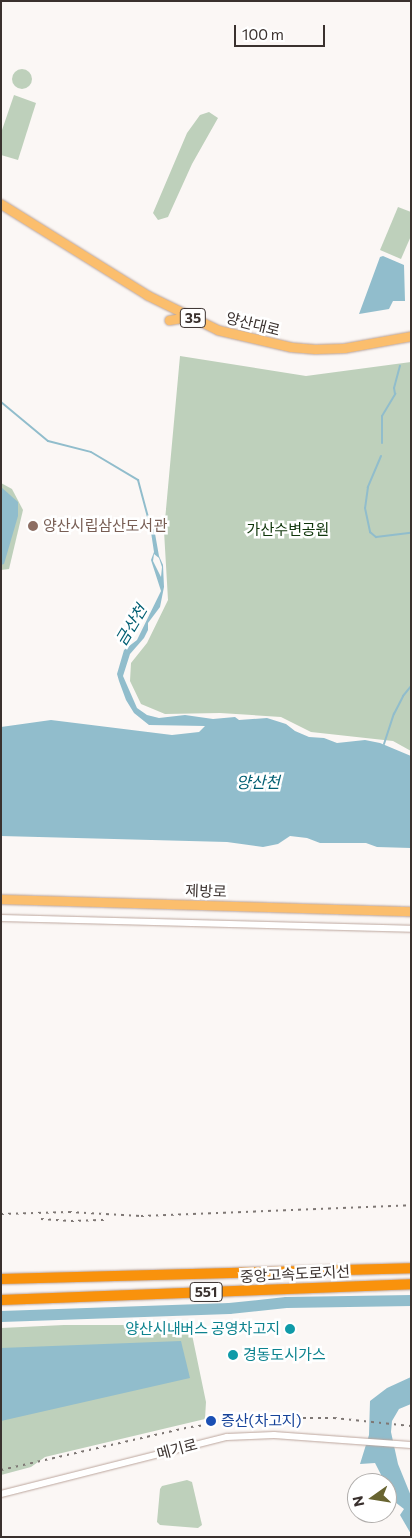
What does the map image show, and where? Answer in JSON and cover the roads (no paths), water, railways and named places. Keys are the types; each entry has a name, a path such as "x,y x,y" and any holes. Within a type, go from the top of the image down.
{"highway":[{"name":"중앙고속도로지선","path":"1,1279 411,1268"},
{"name":"중앙고속도로지선","path":"1,1300 411,1284"},
{"path":"1,1305 212,1297 232,1291"}],"main road":[{"name":"양산대로","path":"1,204 147,295 195,320 245,338 291,347 344,348 411,336"},
{"path":"169,320 187,316 195,320"},
{"name":"제방로","path":"1,899 411,911"}],"street":[{"path":"1,918 411,929"},
{"name":"메기로","path":"1,1494 227,1438 274,1435 411,1445"}],"water":[{"path":"383,256 404,265 405,301 393,301 389,309 359,314 380,257"},
{"path":"1,487 18,502 18,516 4,564 1,565"},
{"name":"양산천","path":"149,519 154,528 159,556 163,565 164,587 160,607 148,623 148,630 144,638 130,654 123,676 137,708 147,715 159,718 185,715 213,719 235,717 239,720 267,718 286,724 295,731 309,737 324,738 337,743 365,740 380,743 411,756 411,848 377,847 366,843 320,843 307,838 290,836 278,844 263,847 227,842 1,836 1,727 51,720 172,735 199,732 205,726 149,725 134,713 126,700 119,681 117,674 124,650 137,640 161,591 151,560 154,552","holes":["154,554 159,558 162,567 161,577 153,561"]},
{"path":"181,1341 190,1378 1,1421 1,1348"},
{"path":"411,1377 411,1404 399,1409 392,1421 391,1432 398,1464 411,1496 411,1534 400,1515 404,1509 397,1504 397,1473 380,1473 375,1463 360,1464 369,1435 370,1401 387,1388"}],"waterway":[{"path":"382,443 382,416 395,394 394,388 400,366"},
{"name":"금산천","path":"1,402 48,441 91,452 138,480 149,521"},
{"path":"381,456 368,487 365,508 370,532 376,537 411,533"},
{"path":"384,744 394,714 403,696 411,686"},
{"path":"1,1316 229,1308 286,1302 411,1300"}],"railway":[{"path":"1,1214 69,1212 141,1216 411,1205"},
{"path":"41,1219 71,1221 108,1220"},
{"path":"1,1470 191,1427 258,1418 334,1418 411,1426"}],"place":[{"name":"양산시립삼산도서관","path":"33,526"},
{"name":"양산시내버스 공영차고지","path":"290,1329"},
{"name":"경동도시가스","path":"233,1355"},
{"name":"증산(차고지)","path":"211,1421"}],"park label":[{"name":"가산수변공원","path":"288,530"}]}
